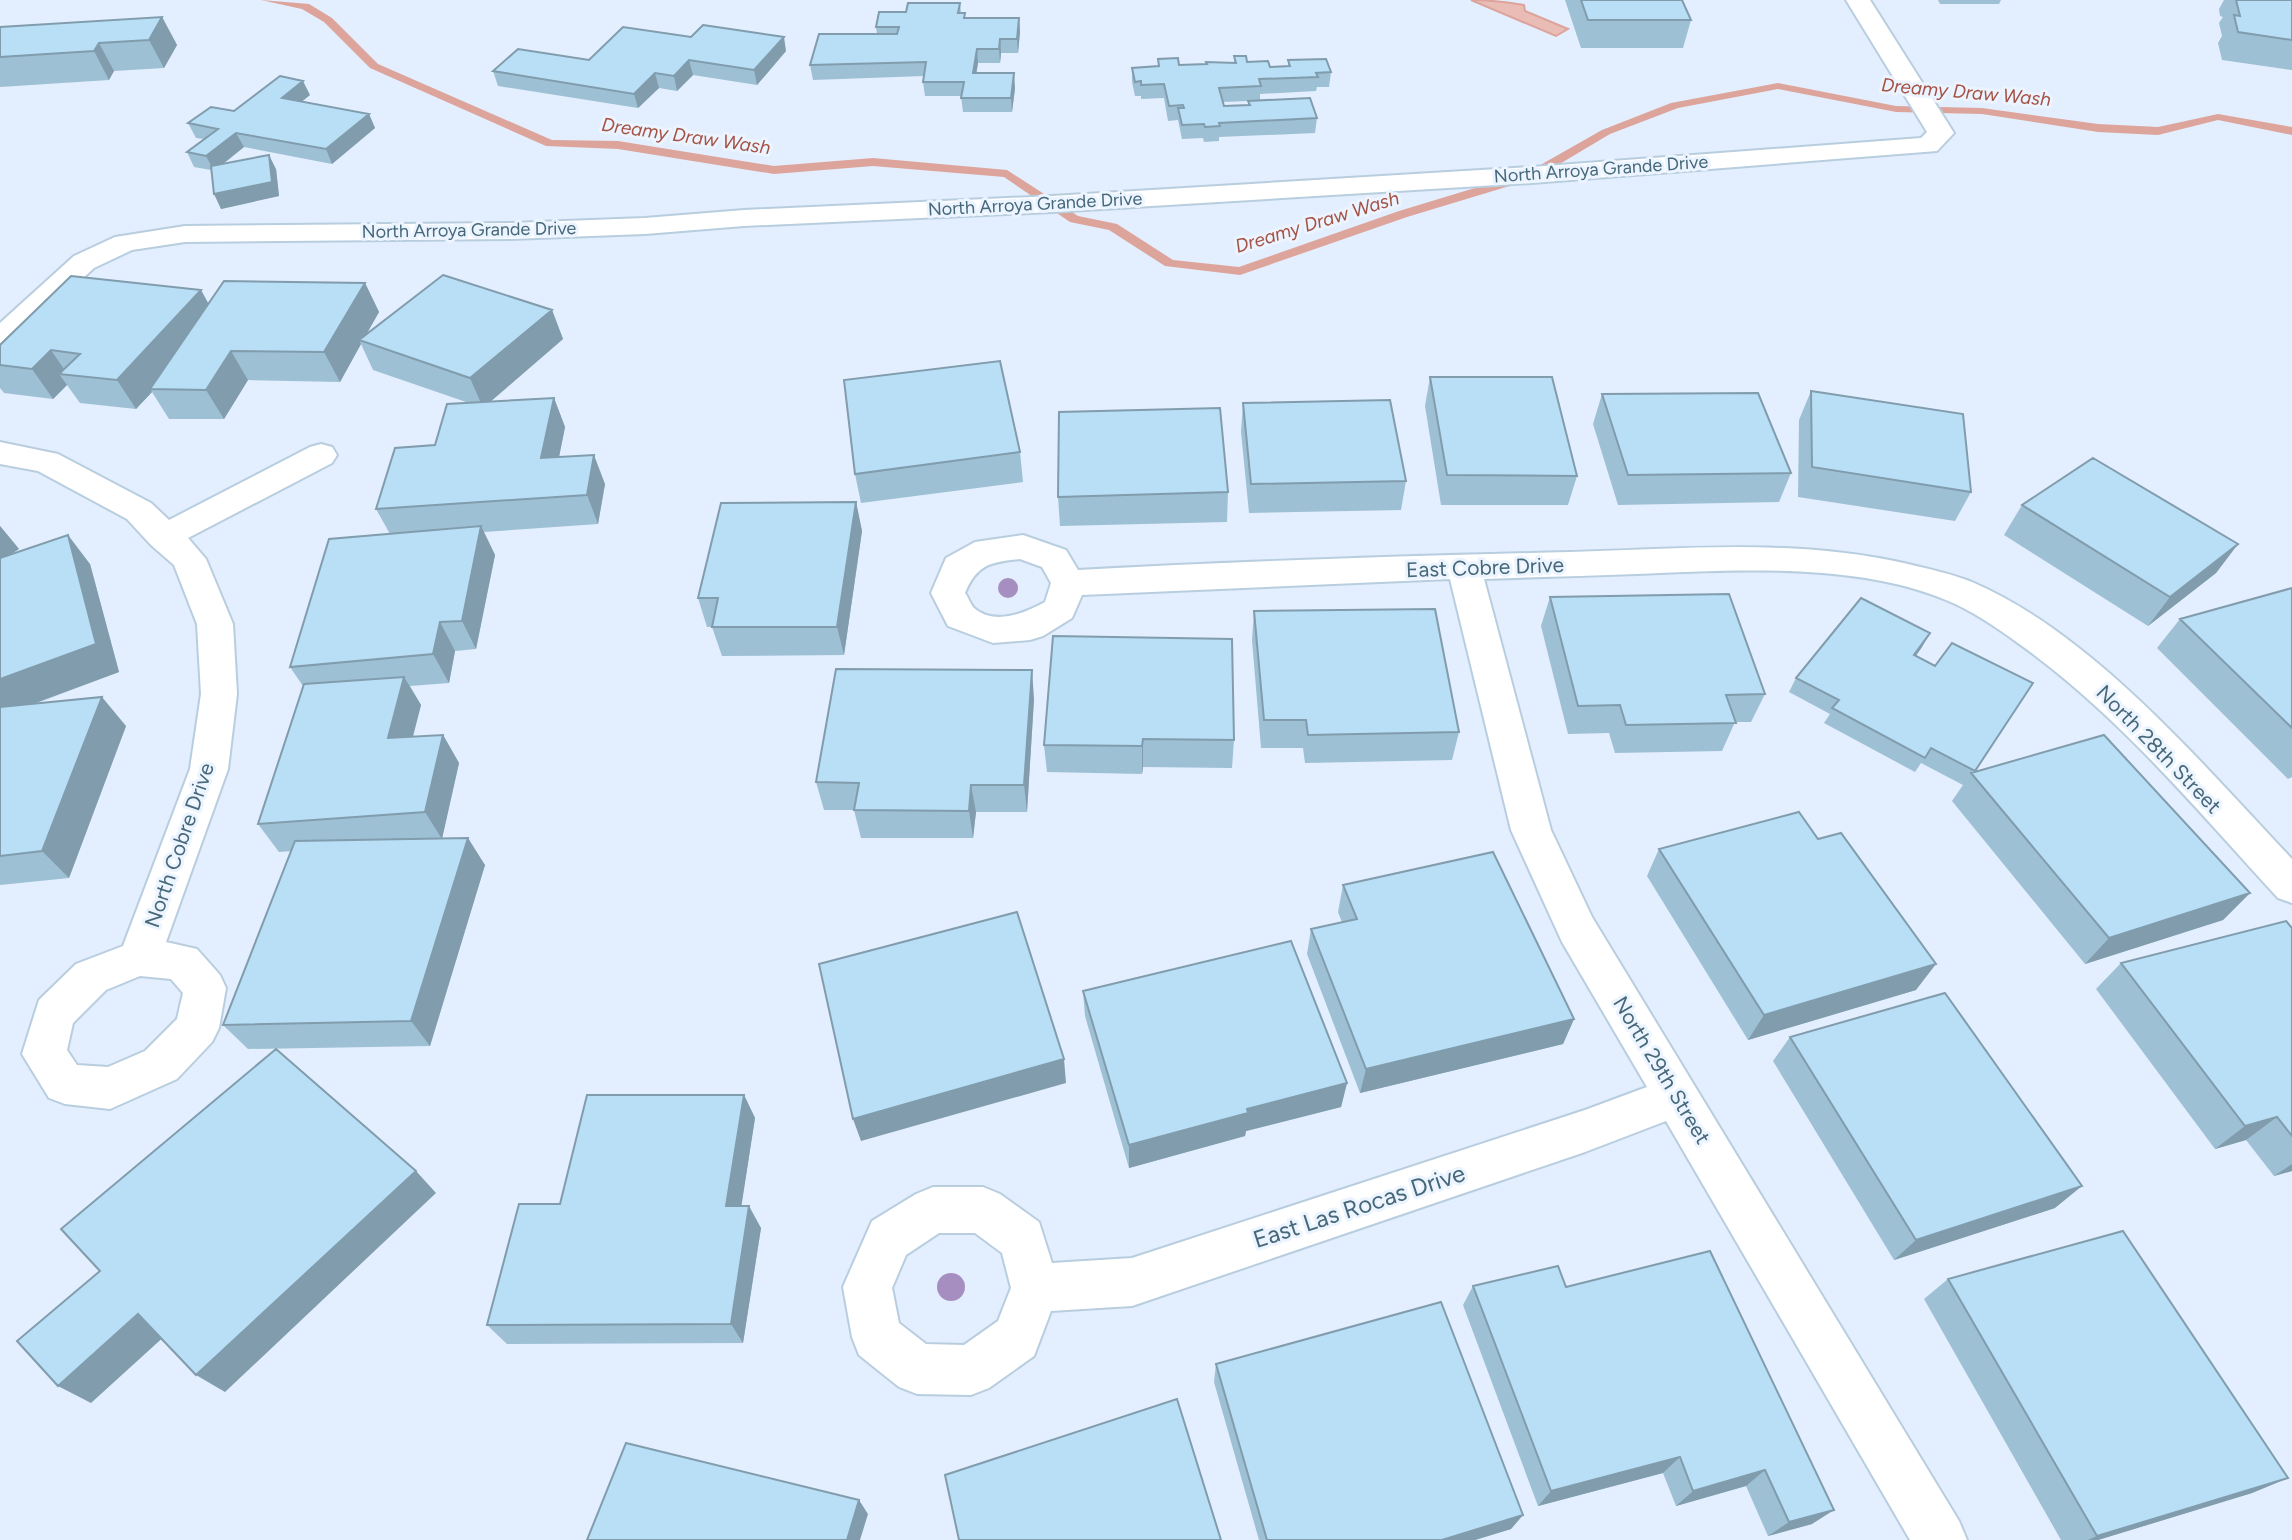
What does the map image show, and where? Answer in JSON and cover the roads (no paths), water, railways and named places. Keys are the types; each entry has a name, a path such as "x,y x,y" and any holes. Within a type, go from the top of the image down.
{"street":[{"name":"North Arroya Grande Drive","path":"0,339 84,262 125,243 186,234 511,231 1052,204 1532,175 1928,145 1941,132 1858,0"},
{"name":"North Cobre Drive","path":"0,453 47,462 139,512 189,559 215,624 219,694 209,769 139,958"},
{"path":"163,537 321,455"},
{"name":"East Cobre Drive","path":"1068,583 1464,567 1829,561 1901,574"},
{"name":"North 29th Street","path":"1464,567 1531,830 1577,929 1940,1540"},
{"name":"North 28th Street","path":"1901,574 1959,591 2030,634 2108,693 2292,886"},
{"name":"East Las Rocas Drive","path":"1035,1288 1132,1282 1585,1131 1677,1096"}],"waterway":[{"name":"Dreamy Draw Wash","path":"266,0 305,6 328,20 374,66 550,143 618,145 774,170 873,162 1007,174 1074,219 1113,227 1170,263 1240,271 1403,214 1532,175 1606,132 1675,105 1778,86 1896,109 1982,111 2098,128 2158,131 2218,117 2292,131"}]}
